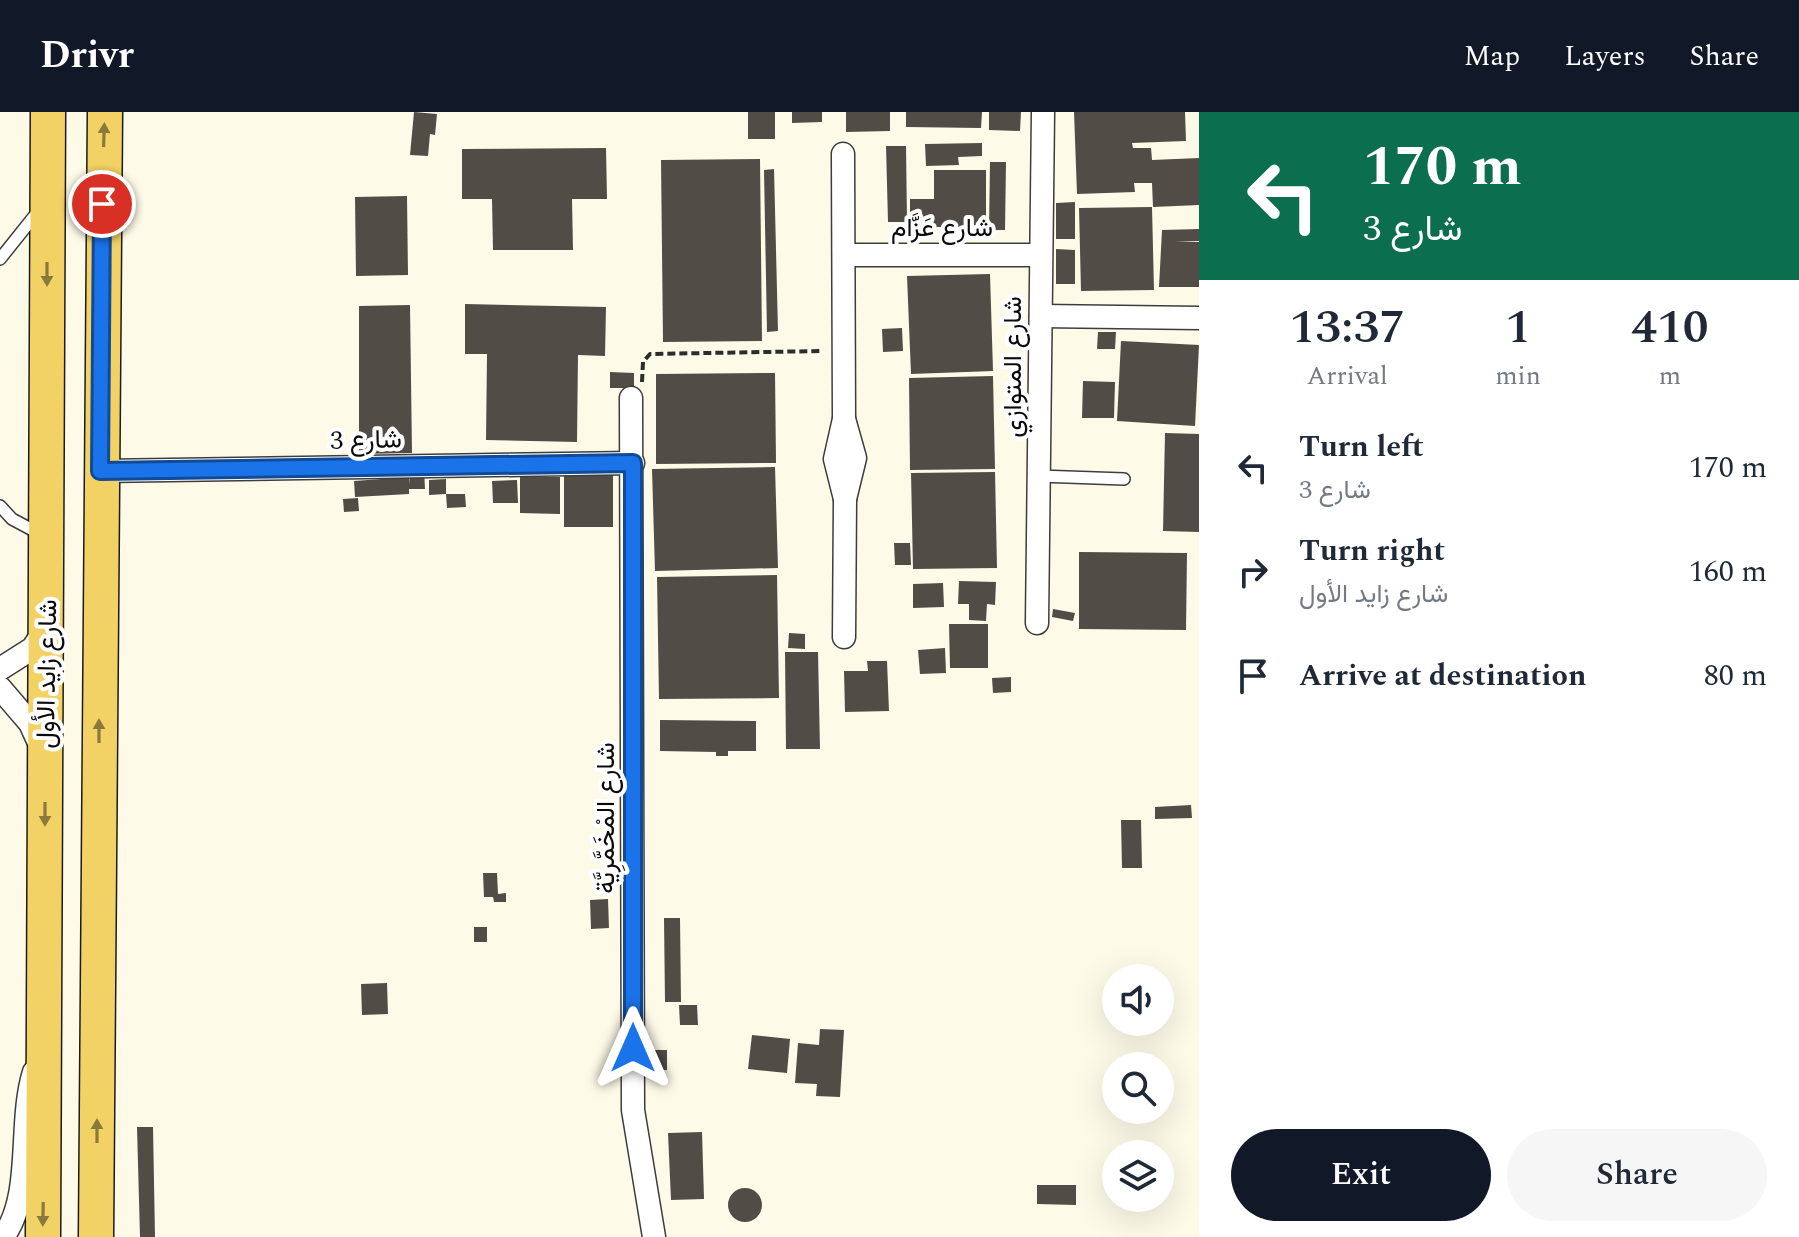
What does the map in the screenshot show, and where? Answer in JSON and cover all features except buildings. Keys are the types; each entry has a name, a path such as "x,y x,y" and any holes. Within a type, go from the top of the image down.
{"main road":[{"name":"شارع زايد الأول","path":"43,1237 48,112"},
{"name":"شارع زايد الأول","path":"96,1237 105,112"}],"street":[{"name":"شارع المتوازي","path":"1037,623 1043,112"},
{"path":"843,154 844,419 855,458 845,499 844,637"},
{"name":"شارع عَزَّام","path":"844,255 1040,255"},
{"path":"1041,316 1199,318"},
{"name":"شارع المْخَمَّرِيَّة","path":"632,405 633,1110 654,1237"},
{"name":"شارع 3","path":"100,471 633,463"},
{"path":"0,669 33,648 45,628"},
{"path":"0,688 30,723 45,769"},
{"path":"3,1237 19,1201 24,1113 35,1067 45,1045"}],"lane":[{"path":"0,259 48,199"},
{"path":"1039,476 1124,479"},
{"path":"0,508 45,537"}],"path":[{"path":"632,405 642,411 643,362 650,354 844,350"}],"route":[{"path":"102,204 100,471 633,463 633,1048"}]}
